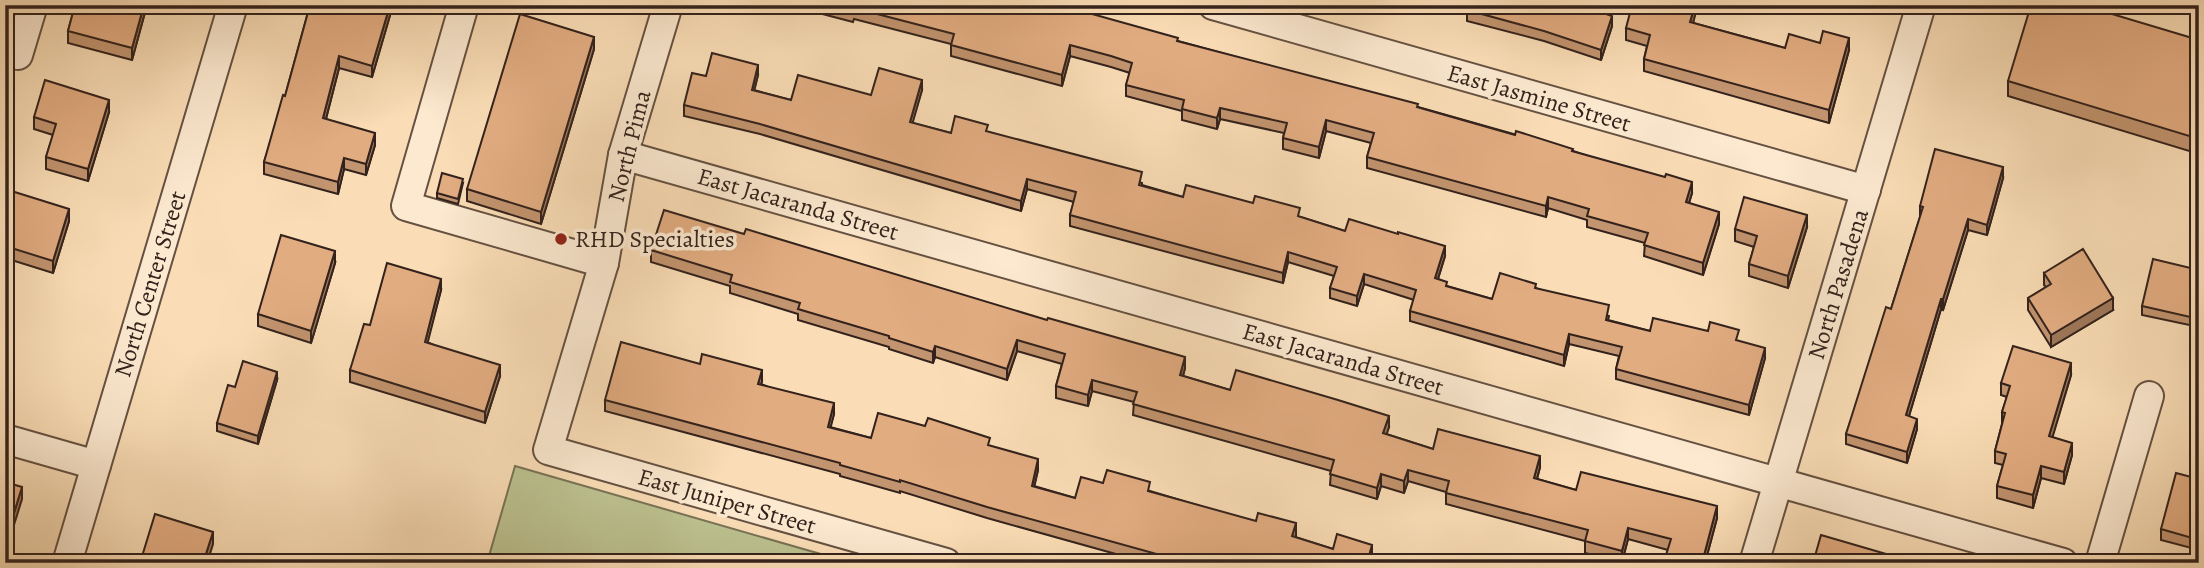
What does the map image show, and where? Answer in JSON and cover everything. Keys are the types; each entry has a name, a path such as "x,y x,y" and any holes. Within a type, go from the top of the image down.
{"street":[{"path":"5,52 18,55 33,5"},
{"name":"North Center Street","path":"67,563 233,5"},
{"path":"464,5 406,206 604,263"},
{"name":"North Pima","path":"548,450 604,263 623,155 668,5"},
{"name":"East Jasmine Street","path":"1213,5 1866,190"},
{"name":"North Pasadena","path":"1754,563 1921,5"},
{"name":"East Jacaranda Street","path":"623,155 2063,563"},
{"path":"2100,563 2149,396"},
{"path":"5,439 96,465"},
{"name":"East Juniper Street","path":"548,450 946,563"}],"green space":[{"path":"515,466 852,563 487,563"}],"building":[{"path":"75,5 144,5 132,48 68,31"},
{"path":"310,5 390,5 372,66 339,56 323,118 375,133 366,164 344,158 338,182 264,162"},
{"path":"830,5 1033,5 1041,8 1042,5 1060,5 1178,38 1177,41 1418,104 1417,107 1515,135 1516,131 1573,149 1572,151 1692,182 1686,202 1719,212 1703,263 1644,245 1648,233 1587,216 1589,209 1548,197 1546,206 1367,157 1374,133 1326,120 1319,147 1283,138 1287,123 1220,108 1217,118 1182,109 1184,100 1126,85 1132,63 1111,56 1070,45 1062,75 951,45 954,34 854,8 853,11"},
{"path":"1469,5 1586,5 1612,16 1601,50 1467,10"},
{"path":"1632,5 1695,5 1690,22 1785,48 1789,34 1820,43 1823,31 1849,38 1829,110 1644,59 1650,35 1626,28"},
{"path":"2031,5 2082,5 2199,40 2199,139 2008,81"},
{"path":"520,14 594,37 541,212 467,189"},
{"path":"712,53 758,65 752,90 791,100 798,75 871,95 879,68 922,80 910,122 951,133 955,116 988,125 986,131 1142,172 1139,185 1183,197 1186,185 1253,203 1255,196 1300,208 1298,216 1345,231 1349,219 1445,246 1435,278 1447,282 1446,286 1492,299 1500,273 1536,284 1535,288 1609,305 1606,320 1650,331 1653,318 1708,331 1710,322 1739,330 1736,340 1765,348 1749,405 1616,369 1622,347 1569,334 1564,355 1410,311 1416,290 1364,274 1357,296 1330,288 1337,267 1288,252 1283,273 1070,215 1076,192 1027,179 1021,201 760,124 684,105 692,73 706,76"},
{"path":"45,80 109,100 88,169 46,157 56,124 34,117"},
{"path":"1935,149 2003,167 1987,225 1968,219 1941,299 1906,415 1917,419 1907,452 1846,434 1886,307 1891,309 1923,207 1920,206"},
{"path":"442,173 463,179 458,199 437,193"},
{"path":"5,189 69,209 53,261 5,246"},
{"path":"1744,197 1807,215 1788,276 1749,264 1757,236 1735,229"},
{"path":"664,210 744,234 746,229 1047,320 1048,318 1185,357 1180,375 1230,390 1236,370 1338,400 1389,416 1383,433 1433,449 1438,429 1540,456 1534,478 1576,490 1581,472 1717,506 1702,563 1666,555 1671,539 1628,528 1622,551 1585,541 1588,530 1446,493 1449,481 1408,470 1404,481 1381,474 1377,488 1330,474 1334,460 1133,404 1137,392 1092,380 1088,395 1056,386 1065,354 1017,340 1007,369 935,346 933,352 798,309 800,303 730,282 732,275 651,250"},
{"path":"281,235 335,251 311,331 258,314"},
{"path":"2083,249 2113,298 2051,335 2028,298 2051,284 2044,273"},
{"path":"2153,259 2199,270 2199,319 2142,306"},
{"path":"387,263 441,279 425,342 500,365 485,412 350,370 364,324 370,325"},
{"path":"621,342 700,364 702,354 762,370 758,384 834,403 828,427 871,438 878,413 925,426 928,418 990,438 988,445 1038,459 1032,486 1075,498 1081,477 1103,483 1107,470 1150,482 1148,491 1256,521 1258,513 1296,523 1292,536 1333,549 1337,534 1372,545 1367,563 1189,563 840,463 605,400"},
{"path":"2013,346 2071,363 2049,436 2072,443 2064,472 2041,466 2033,495 1997,486 2006,454 1995,451 2010,386 2001,383"},
{"path":"243,361 277,372 258,436 217,423 228,385 235,387"},
{"path":"2176,473 2199,479 2199,540 2161,529"},
{"path":"5,482 22,487 5,542"},
{"path":"155,514 213,532 205,557 229,563 140,563"},
{"path":"1821,535 1917,563 1813,563"}],"place":[{"name":"RHD Specialties","path":"561,239"}]}
